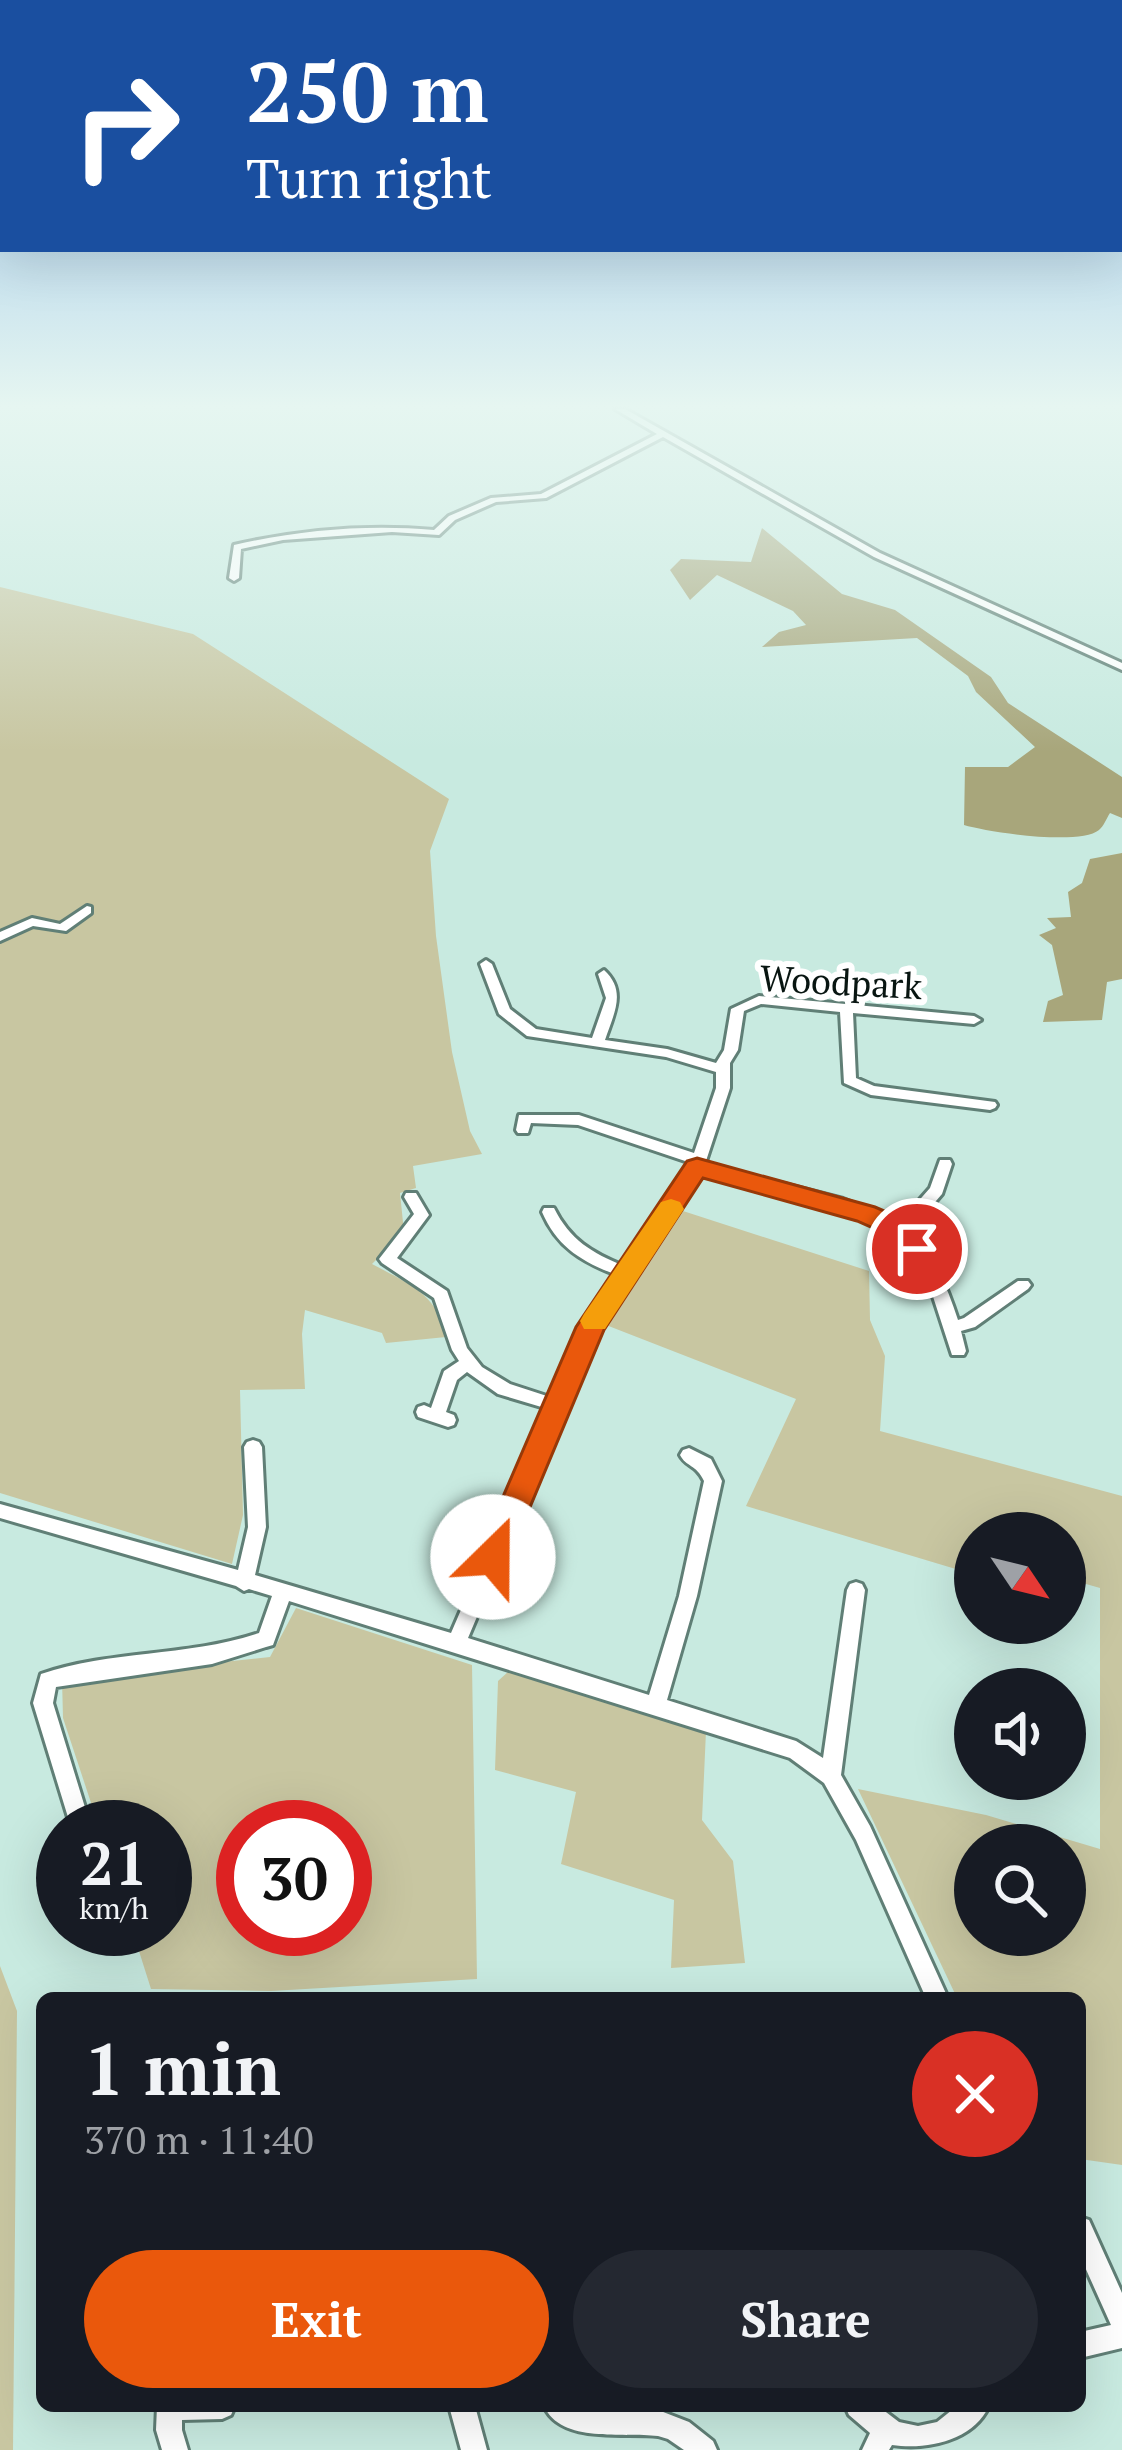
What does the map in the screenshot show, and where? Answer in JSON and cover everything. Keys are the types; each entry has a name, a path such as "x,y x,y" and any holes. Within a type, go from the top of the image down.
{"street":[{"path":"234,578 238,548 320,534 392,529 436,533 446,523"},
{"path":"820,523 877,555 1122,667"},
{"path":"0,937 32,922 62,928 87,910"},
{"path":"486,964 504,1011 520,1026 558,1040 598,1041 722,1069"},
{"path":"598,1041 612,998 604,972"},
{"name":"Woodpark","path":"456,1644 591,1327 698,1164 723,1088 722,1069 731,1050 734,1015 751,1000 974,1020"},
{"path":"846,1010 849,1080 871,1090 990,1105"},
{"path":"523,1130 524,1118 579,1120 902,1230 934,1274 958,1351"},
{"path":"902,1230 937,1190 945,1164"},
{"path":"411,1196 422,1215 387,1259 441,1295 468,1364 504,1389 558,1406"},
{"path":"549,1210 554,1228 575,1251 627,1273"},
{"path":"952,1327 969,1323 1023,1285"},
{"path":"436,1416 450,1376 468,1364"},
{"path":"244,1583 257,1527 253,1447"},
{"path":"656,1705 688,1596 713,1481 705,1464 689,1455"},
{"path":"0,1511 456,1644 796,1750 831,1776 863,1833 934,1992"},
{"path":"831,1776 856,1590"},
{"path":"73,1800 44,1703 48,1680 86,1670 171,1665 238,1651 266,1640 282,1594"},
{"path":"1086,2242 1122,2321"},
{"path":"1086,2344 1122,2336"},
{"path":"171,2412 176,2450"},
{"path":"464,2412 474,2450"},
{"path":"567,2412 581,2421 632,2420 671,2427 704,2450"},
{"path":"862,2412 880,2441 929,2447 951,2440 972,2412"}],"shaded area":[{"path":"762,528 842,594 895,610 991,677 1008,703 1122,777 1122,818 1110,813 1099,830 1073,837 1012,834 964,825 965,767 1008,767 1035,747 976,692 968,676 917,638 762,647 779,632 806,625 793,611 717,575 690,600 670,570 681,559 751,562"},
{"path":"0,587 193,634 449,799 430,851 436,936 452,1052 470,1131 482,1154 413,1166 416,1188 400,1193 404,1232 372,1264 429,1300 446,1337 386,1343 382,1333 305,1310 305,1389 240,1390 243,1515 232,1564 0,1493"},
{"path":"1122,853 1122,979 1107,982 1102,1020 1043,1022 1048,1001 1063,995 1052,945 1039,935 1056,928 1047,918 1071,917 1068,892 1082,883 1090,859"},
{"path":"683,1211 869,1271 870,1320 885,1356 880,1431 1122,1496 1122,2165 1086,2160 1086,1992 954,1992 858,1789 1016,1824 954,1824 954,1956 1086,1956 1086,1845 1100,1849 1100,1588 1086,1584 1086,1512 954,1512 954,1568 746,1506 796,1399 606,1325 664,1231"},
{"path":"296,1608 472,1665 477,1979 271,1991 151,1989 141,1956 192,1956 192,1800 90,1800 63,1718 62,1679 270,1657"},
{"path":"509,1671 706,1731 702,1820 733,1861 745,1963 671,1968 674,1900 561,1864 576,1792 495,1770 498,1681"},
{"path":"0,1966 17,2011 13,2450 0,2450"}],"slow traffic":[{"path":"594,1321 671,1209"}],"route":[{"path":"493,1557 591,1327 697,1167 866,1214 902,1230 917,1249"}]}
